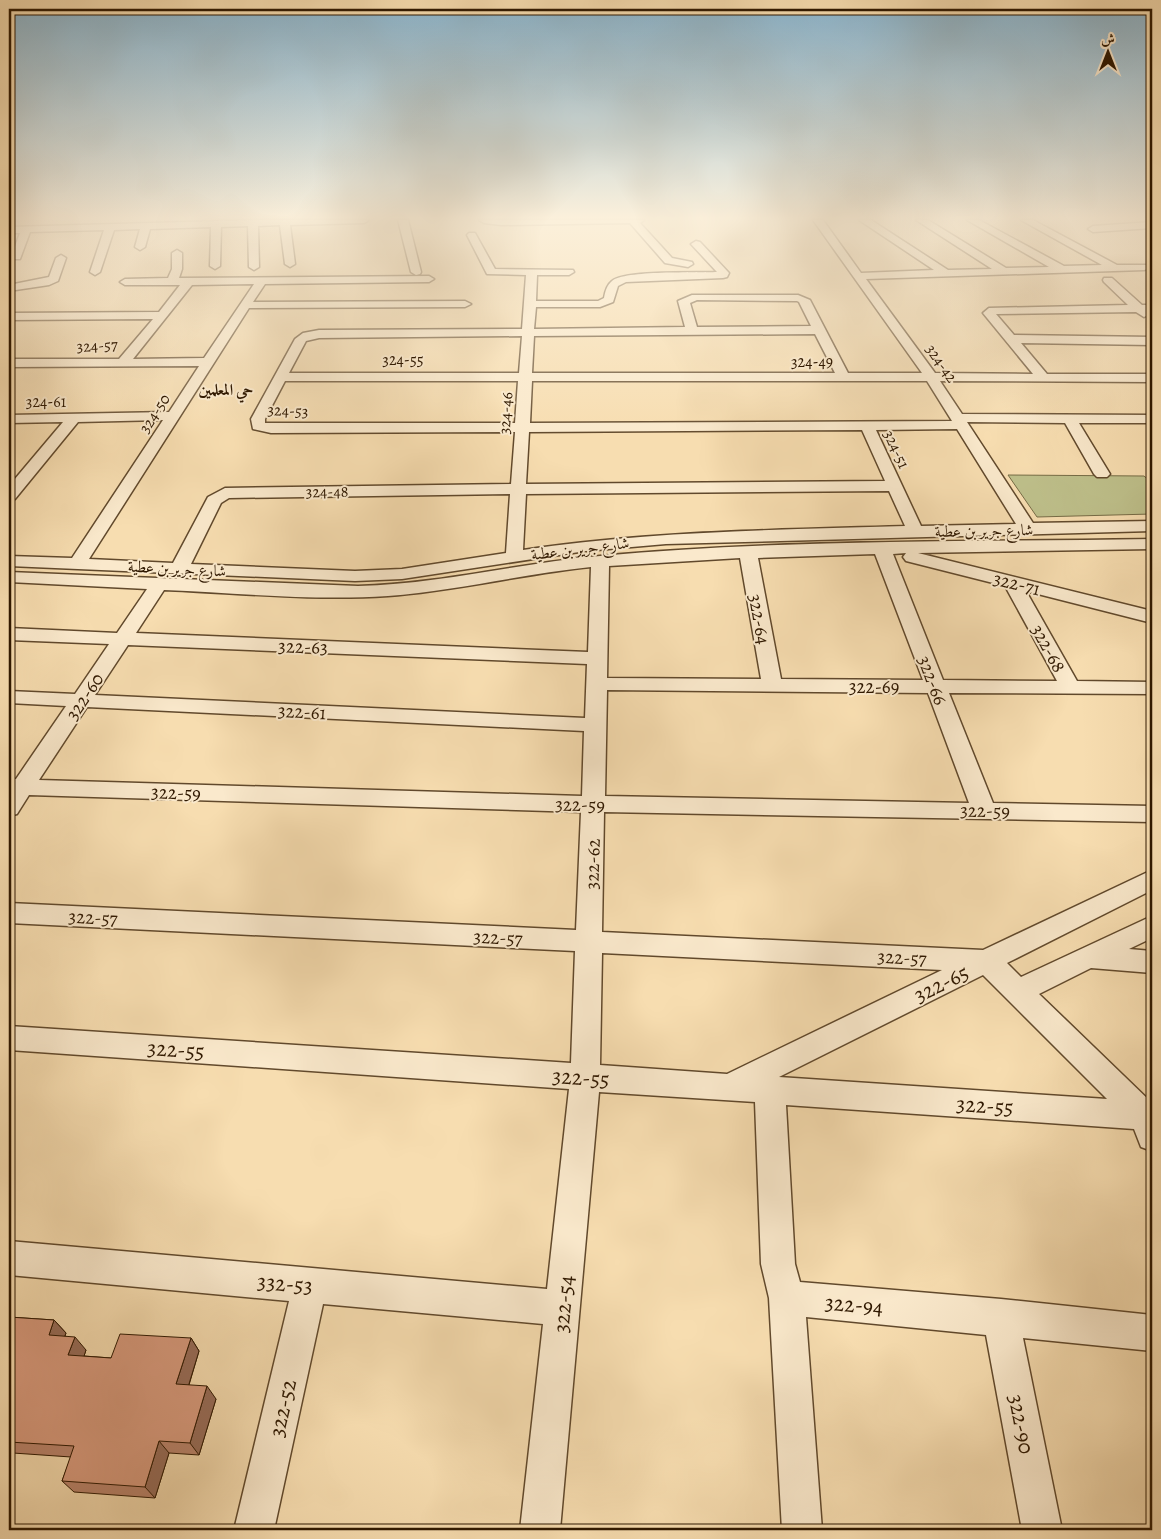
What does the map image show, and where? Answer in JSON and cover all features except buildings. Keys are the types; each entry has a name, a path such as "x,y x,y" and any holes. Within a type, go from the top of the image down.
{"street":[{"path":"162,315 180,292"},
{"name":"324-50","path":"76,564 254,292"},
{"name":"324-46","path":"514,556 531,292"},
{"path":"530,304 600,304 609,300 611,292"},
{"name":"324-42","path":"870,292 931,377 1028,529"},
{"path":"1121,292 1152,321"},
{"path":"692,331 684,301 688,298 705,297 798,298 804,300 819,330"},
{"path":"245,305 465,304"},
{"path":"1044,378 990,313 993,310 1152,308"},
{"name":"324-57","path":"9,316 162,315"},
{"name":"324-57","path":"9,363 123,363 162,315"},
{"name":"324-49","path":"525,377 844,377 819,330 528,332"},
{"name":"324-53","path":"522,428 271,429 258,426 258,419 301,339 308,336 319,334 528,332"},
{"path":"1012,339 1152,341"},
{"path":"123,363 208,362"},
{"name":"324-55","path":"281,377 525,377"},
{"path":"844,377 1152,378"},
{"path":"74,418 173,416"},
{"name":"324-61","path":"9,419 74,418"},
{"name":"324-61","path":"11,490 74,418"},
{"path":"1070,418 1102,474"},
{"path":"866,426 1070,418 1152,419"},
{"name":"324-51","path":"518,489 894,486 866,426 522,428"},
{"path":"894,486 916,531"},
{"name":"324-48","path":"180,567 214,500 225,493 518,489"},
{"name":"شارع جرير بن عطية","path":"9,577 346,592 418,588 600,561 748,553 802,543 916,531 1152,526"},
{"name":"شارع جرير بن عطية","path":"9,561 355,576 402,574 586,546 666,539 802,543 882,549 1152,544"},
{"name":"322-71","path":"882,549 1152,617"},
{"name":"322-66","path":"882,549 984,810"},
{"name":"322-64","path":"748,553 772,685"},
{"name":"322-62","path":"585,1077 600,561"},
{"path":"292,590 301,574"},
{"name":"322-68","path":"1012,582 1070,687"},
{"name":"322-60","path":"9,808 16,787 81,701 159,584"},
{"name":"322-63","path":"9,634 597,658"},
{"name":"322-69","path":"596,684 1152,688"},
{"name":"322-61","path":"9,697 595,725"},
{"name":"322-59","path":"16,787 593,804 1152,814"},
{"name":"322-65","path":"730,1087 1152,879"},
{"name":"322-57","path":"9,913 987,961"},
{"path":"1018,991 1152,926"},
{"path":"1089,957 1152,962"},
{"path":"987,961 1150,1123"},
{"name":"322-55","path":"9,1038 730,1087 1150,1123"},
{"name":"322-54","path":"540,1530 585,1077"},
{"path":"770,1090 778,1264 787,1298 802,1530"},
{"name":"332-53","path":"9,1258 562,1308"},
{"name":"322-52","path":"254,1530 310,1286"},
{"name":"322-94","path":"787,1298 1001,1317 1152,1333"},
{"name":"322-90","path":"1001,1317 1042,1530"}],"green space":[{"path":"1008,475 1144,476 1152,483 1152,514 1037,517"}],"district":[{"name":"حي المعلمين","path":"226,389"}]}
